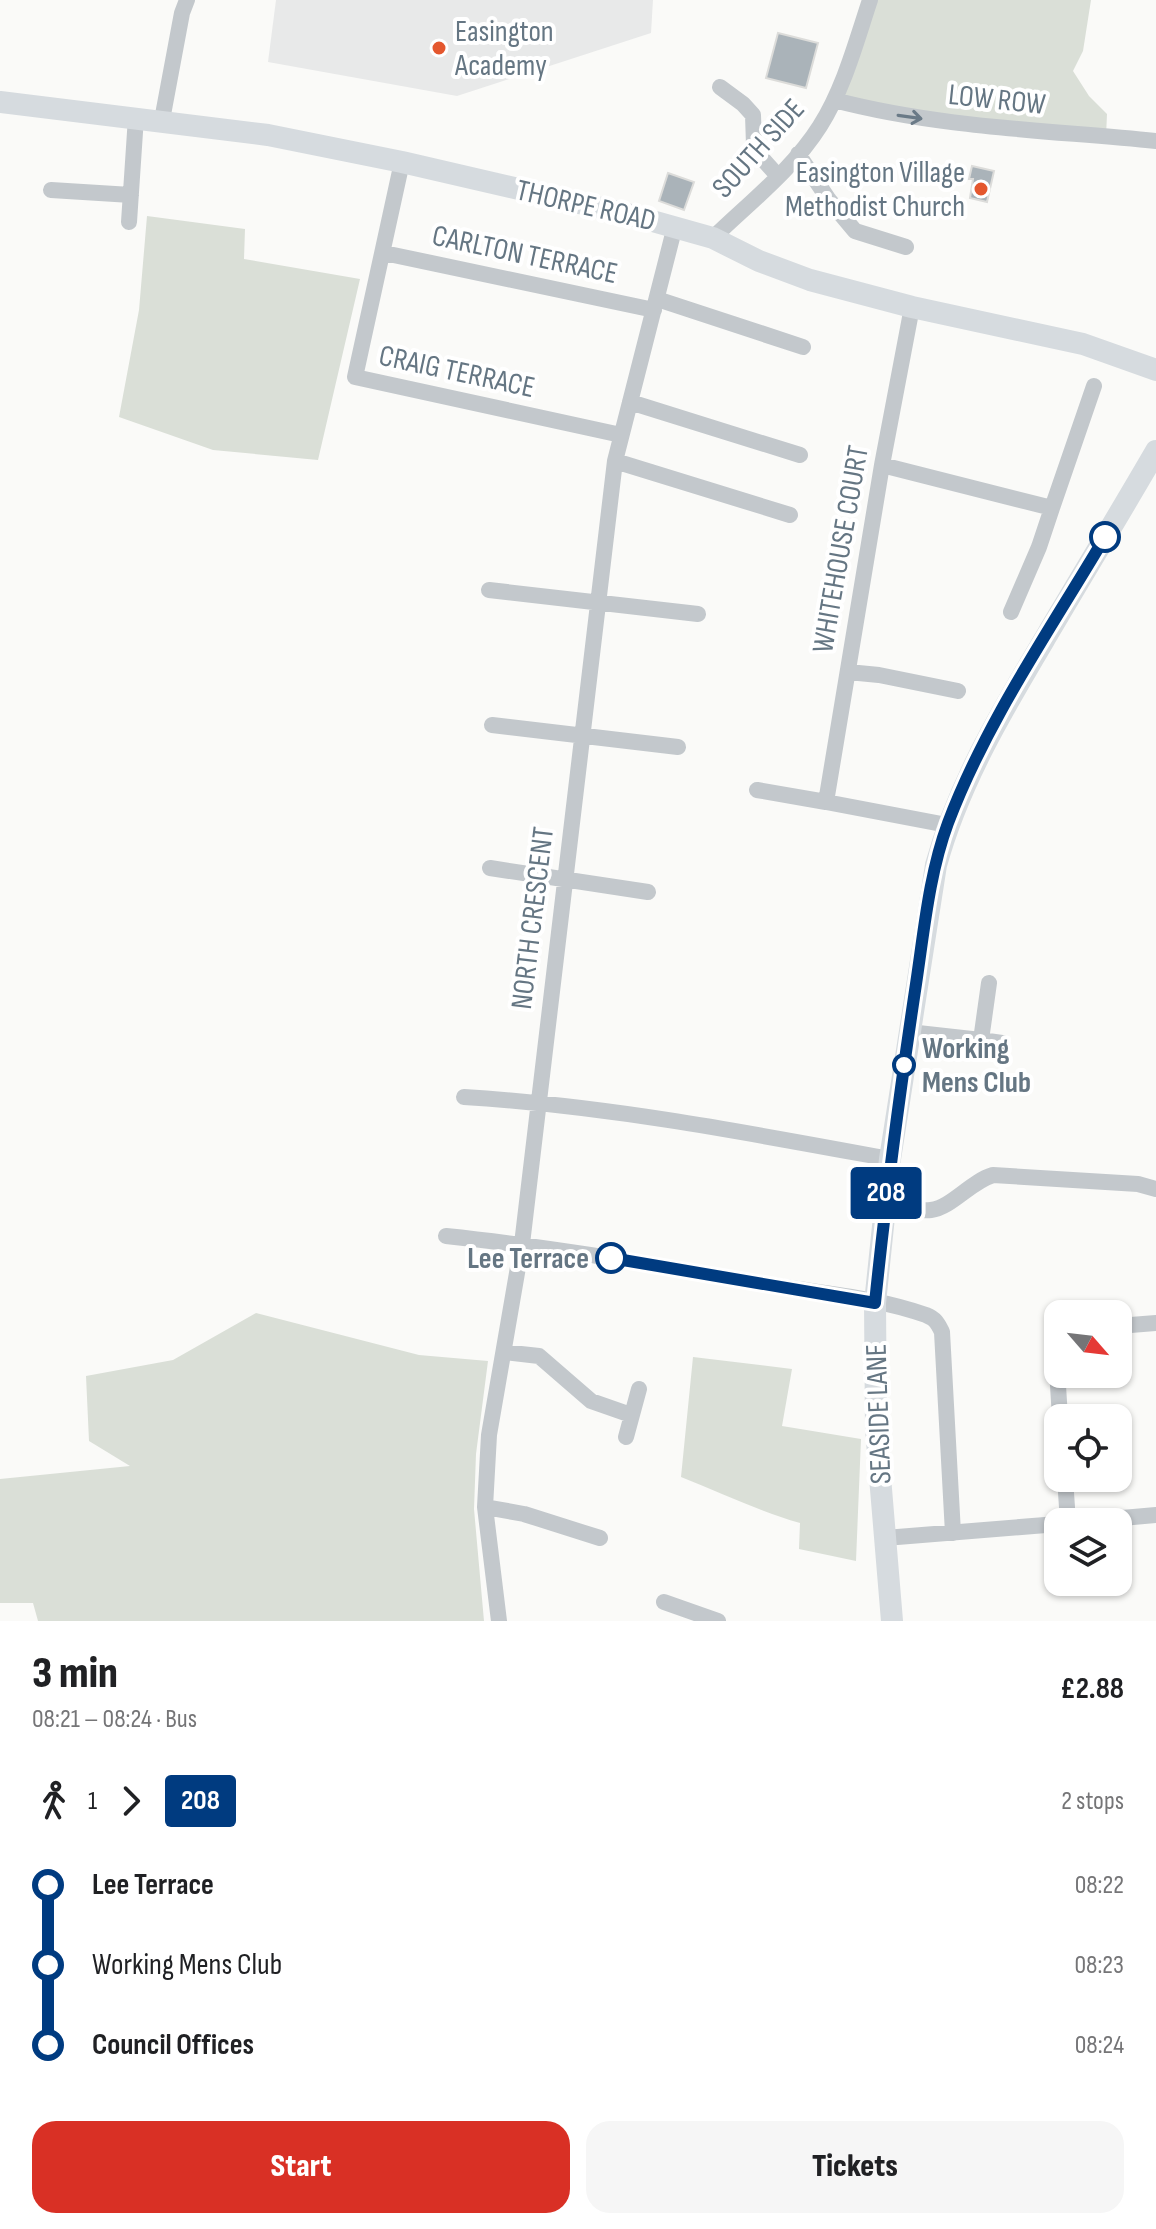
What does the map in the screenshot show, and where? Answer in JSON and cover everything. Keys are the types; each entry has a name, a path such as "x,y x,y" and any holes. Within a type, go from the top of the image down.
{"main road":[{"name":"THORPE ROAD","path":"0,102 268,135 402,162 675,226 713,238 759,261 810,280 912,307 1083,344 1156,370"},
{"name":"SEASIDE LANE","path":"892,1621 876,1429 875,1303 890,1159 925,923 947,825 1006,703 1156,451"}],"street":[{"path":"162,120 187,0"},
{"name":"SOUTH SIDE","path":"713,238 798,154 819,128 834,100 870,0"},
{"path":"720,87 753,115 754,145 777,175"},
{"name":"LOW ROW","path":"834,100 886,114 990,128 1156,141"},
{"path":"129,222 136,117"},
{"path":"798,154 829,200 855,231 906,247"},
{"name":"CRAIG TERRACE","path":"402,162 355,377 621,435"},
{"path":"51,190 131,195"},
{"name":"NORTH CRESCENT","path":"499,1621 485,1507 489,1435 522,1244 615,461 675,226"},
{"name":"CARLTON TERRACE","path":"384,253 655,305 803,347"},
{"name":"WHITEHOUSE COURT","path":"826,802 882,465 912,307"},
{"path":"1011,612 1039,547 1094,386"},
{"path":"630,402 800,455"},
{"path":"615,461 790,515"},
{"path":"882,465 1052,508"},
{"path":"489,590 698,614"},
{"path":"848,672 958,691"},
{"path":"492,725 678,747"},
{"path":"757,790 947,825"},
{"path":"490,868 648,892"},
{"path":"981,1040 989,983"},
{"path":"909,1032 1002,1043"},
{"path":"464,1097 539,1102 688,1121 890,1159"},
{"path":"885,1204 930,1210 944,1206 978,1179 993,1175 1138,1184 1156,1189"},
{"path":"446,1236 522,1244 875,1303 929,1316 937,1321 942,1332 953,1533"},
{"path":"1132,1325 1156,1323"},
{"path":"504,1352 539,1356 591,1401 631,1415"},
{"path":"626,1437 639,1389"},
{"path":"485,1507 524,1514 600,1538"},
{"path":"1132,1517 1156,1515"},
{"path":"885,1538 1044,1525"},
{"path":"664,1602 679,1614 718,1621"}],"shaded area":[{"name":"Easington Academy","path":"276,0 653,0 651,33 457,96 268,62"},
{"path":"870,0 1091,0 1083,51 1073,71 1089,96 1107,114 1106,137 834,100"},
{"path":"147,216 245,229 244,259 360,279 318,460 213,450 119,417 139,310"},
{"path":"256,1313 419,1355 488,1361 476,1454 474,1509 484,1621 38,1621 33,1603 0,1603 0,1479 130,1466 89,1441 86,1376 173,1360"},
{"path":"693,1357 792,1369 782,1426 861,1439 856,1561 799,1549 800,1523 681,1477"}],"building":[{"path":"778,33 818,43 806,88 766,78"},
{"name":"Easington Village Methodist Church","path":"972,166 994,171 987,202 970,198"},
{"path":"668,173 694,182 684,210 659,201"}],"bus line":[{"name":"208","path":"611,1258 875,1303 890,1159 923,938 936,865 947,825 1006,703 1105,537"}],"place":[{"name":"Easington Academy","path":"439,48"},
{"name":"Easington Village Methodist Church","path":"981,189"},
{"name":"Working Mens Club","path":"904,1065"},
{"name":"Lee Terrace","path":"611,1258"}]}
